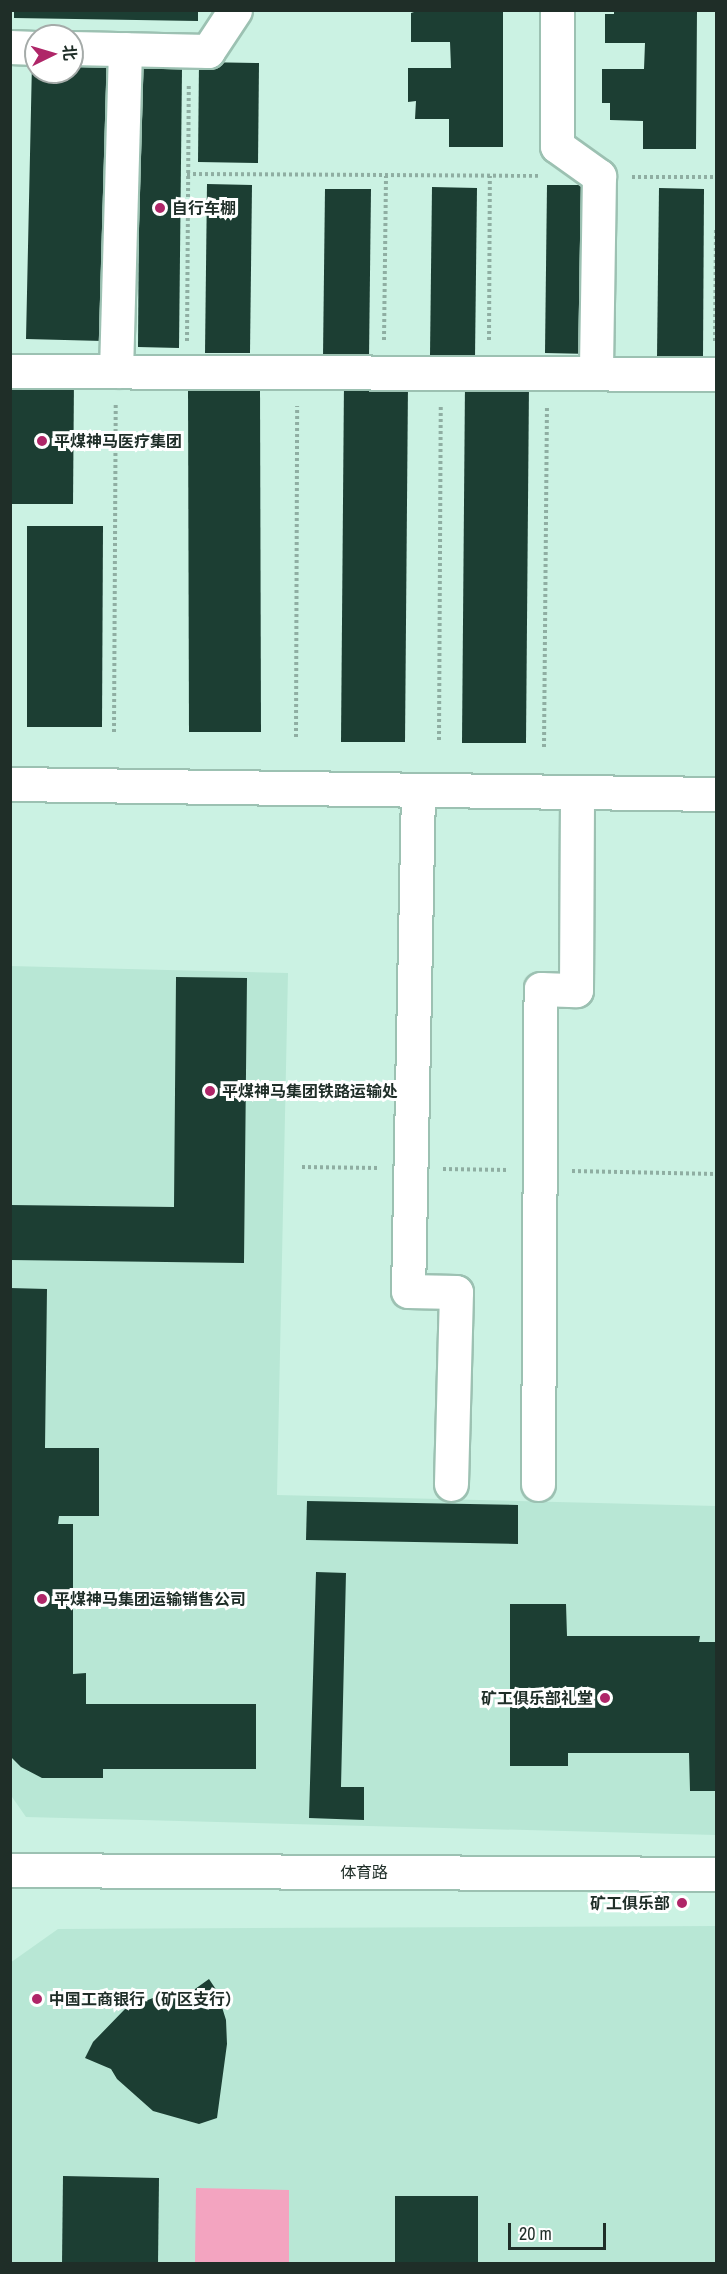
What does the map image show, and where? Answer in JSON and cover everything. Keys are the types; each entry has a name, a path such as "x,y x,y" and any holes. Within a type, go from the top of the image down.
{"street":[{"path":"84,48 208,51 235,10"},
{"path":"557,10 557,146 599,176 596,373"},
{"path":"116,371 124,49"},
{"path":"10,370 714,374"},
{"path":"10,784 717,794"},
{"path":"418,790 408,1291 456,1292 451,1484"},
{"path":"538,1484 542,989 576,990 578,792"},
{"name":"体育路","path":"10,1870 717,1874"}],"path":[{"path":"187,370 187,174 190,51"},
{"path":"187,174 545,176"},
{"path":"384,372 386,176"},
{"path":"489,373 490,176"},
{"path":"599,176 717,177"},
{"path":"714,374 717,230"},
{"path":"114,732 116,371"},
{"path":"296,737 298,372"},
{"path":"439,740 441,372"},
{"path":"544,747 547,373"}],"shaded area":[{"path":"10,966 288,973 277,1495 716,1506 716,1835 26,1817 10,1794"},
{"path":"716,1926 716,2263 11,2263 10,1963 58,1929"},
{"path":"196,2188 289,2190 289,2263 195,2263"}],"building":[{"path":"14,10 198,10 198,21 14,18"},
{"path":"420,10 503,10 503,147 449,147 449,119 415,119 416,101 408,102 408,68 451,68 450,42 411,42 411,13"},
{"path":"614,10 697,10 696,149 643,149 643,121 610,120 610,103 602,103 602,69 644,69 645,43 605,43 605,14 614,14"},
{"path":"199,62 259,63 258,163 198,162"},
{"path":"84,63 110,64 103,341 26,339 32,84 84,84"},
{"name":"自行车棚","path":"140,68 182,69 179,348 138,347"},
{"path":"207,184 252,185 250,353 205,353"},
{"path":"547,185 592,185 590,354 545,353"},
{"path":"432,187 477,188 475,357 430,356"},
{"path":"659,188 704,189 703,358 657,357"},
{"path":"325,189 371,189 369,358 323,357"},
{"name":"平煤神马医疗集团","path":"10,378 74,378 73,504 10,504"},
{"path":"344,382 408,383 405,742 341,742"},
{"path":"465,383 529,383 526,743 462,743"},
{"path":"260,386 261,732 189,732 188,387"},
{"path":"27,526 103,526 102,727 27,727"},
{"name":"平煤神马集团铁路运输处","path":"176,977 247,978 244,1263 10,1260 10,1205 174,1207"},
{"name":"平煤神马集团运输销售公司","path":"10,1288 47,1289 45,1448 99,1448 99,1516 59,1516 58,1524 73,1524 73,1674 86,1673 86,1704 256,1704 256,1769 103,1769 103,1778 42,1778 21,1767 10,1756"},
{"path":"307,1501 518,1505 518,1544 306,1540"},
{"path":"316,1572 346,1573 341,1787 364,1787 364,1820 309,1818"},
{"name":"矿工俱乐部礼堂","path":"510,1604 566,1604 567,1636 700,1636 699,1642 716,1642 716,1791 690,1791 689,1753 568,1753 568,1766 510,1766"},
{"path":"209,1979 217,1991 226,2020 227,2044 217,2118 199,2124 153,2111 117,2079 111,2069 85,2058 93,2042 125,2009 158,1996 188,1994"},
{"path":"63,2176 159,2178 158,2264 62,2264"},
{"path":"395,2196 478,2196 478,2264 395,2264"}],"place":[{"name":"自行车棚","path":"160,208"},
{"name":"平煤神马医疗集团","path":"42,441"},
{"name":"平煤神马集团铁路运输处","path":"210,1091"},
{"name":"平煤神马集团运输销售公司","path":"42,1599"},
{"name":"矿工俱乐部礼堂","path":"605,1698"},
{"name":"矿工俱乐部","path":"682,1903"},
{"name":"中国工商银行（矿区支行）","path":"37,1999"}]}
